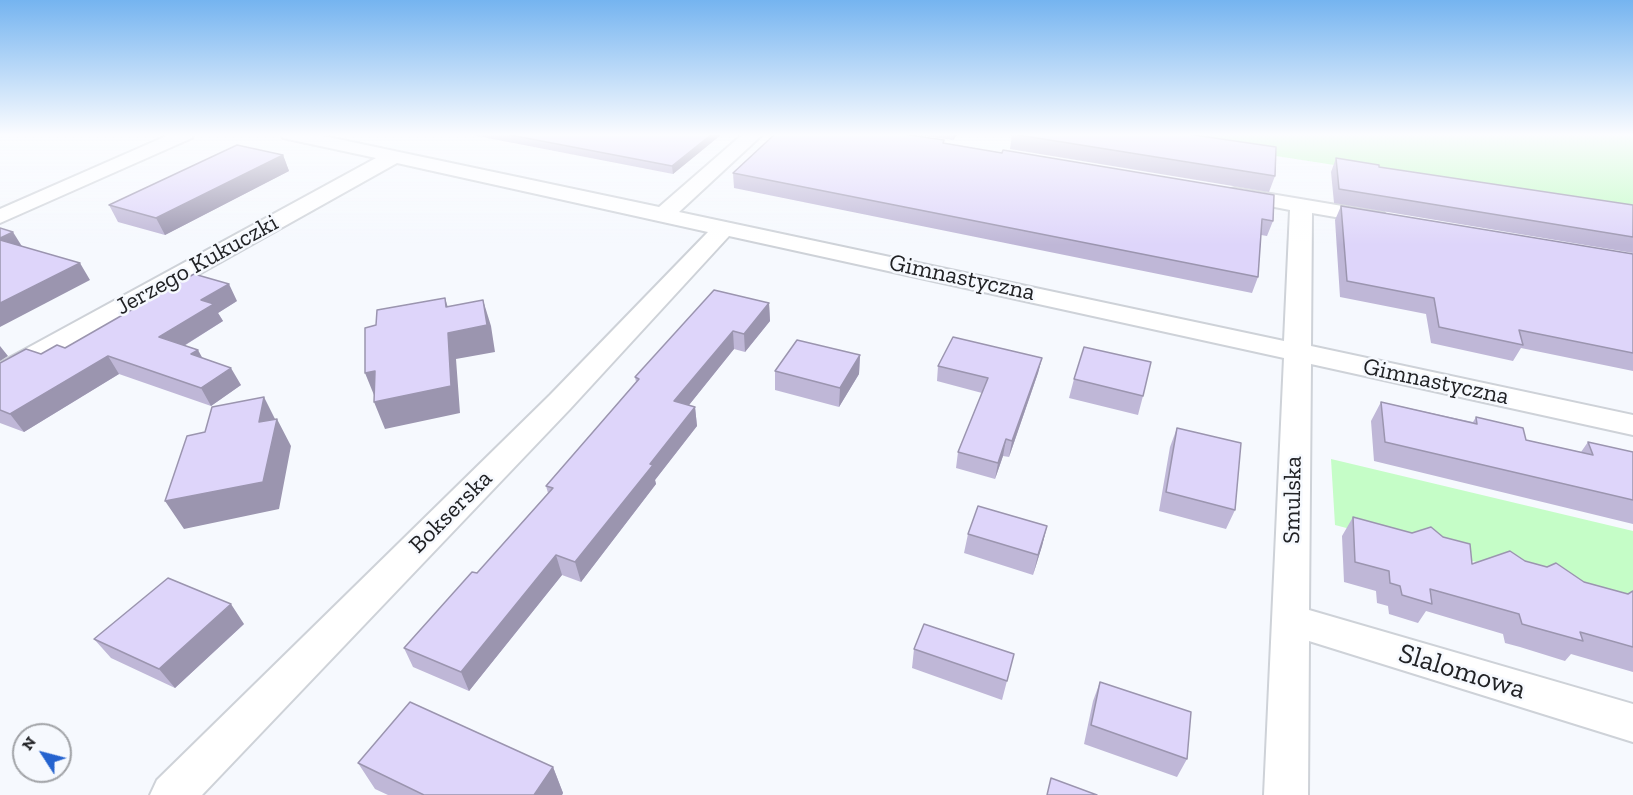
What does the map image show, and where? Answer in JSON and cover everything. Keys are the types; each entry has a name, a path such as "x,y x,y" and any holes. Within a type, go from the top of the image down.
{"street":[{"path":"0,217 102,171"},
{"name":"Jerzego Kukuczki","path":"0,374 368,171"},
{"name":"Gimnastyczna","path":"467,171 1633,425"},
{"path":"665,213 712,171"},
{"path":"1214,191 1394,221"},
{"name":"Smulska","path":"1286,795 1301,206"},
{"name":"Bokserska","path":"172,795 560,402 726,226"},
{"name":"Slalomowa","path":"1290,621 1633,723"}],"green space":[{"path":"1374,171 1633,171 1633,211"},
{"path":"1331,459 1633,531 1633,603 1335,525"}],"building":[{"path":"181,171 251,171 156,218 109,205"},
{"path":"735,171 1130,171 1274,195 1273,221 1262,219 1258,277 733,173"},
{"path":"1244,171 1275,171 1275,176"},
{"path":"1337,171 1406,171 1633,205 1633,237 1339,189"},
{"path":"1341,206 1633,254 1633,353 1519,330 1523,345 1439,327 1434,298 1347,281"},
{"path":"0,228 13,232 0,238"},
{"path":"0,240 80,263 0,303"},
{"path":"194,274 229,284 201,300 214,304 159,337 198,350 191,354 231,368 201,388 108,356 10,414 0,410 0,363 26,349 41,354 57,345 65,348"},
{"path":"714,290 769,303 744,334 733,331 674,401 695,407 650,464 653,465 575,562 556,555 461,672 404,648 472,572 477,573 553,488 546,486 639,379 635,377"},
{"path":"445,298 446,307 483,300 487,325 448,333 451,386 374,402 375,371 365,373 365,328 376,325 377,310"},
{"path":"953,337 1042,358 1012,441 1006,439 998,463 958,452 988,378 938,366"},
{"path":"797,340 860,355 840,388 775,371"},
{"path":"1084,347 1151,362 1143,396 1074,379"},
{"path":"264,397 259,422 277,419 263,482 165,501 187,436 205,432 212,407"},
{"path":"1381,402 1477,424 1476,417 1523,428 1526,440 1593,455 1588,442 1633,452 1633,500 1385,442"},
{"path":"1177,428 1241,443 1235,510 1166,492"},
{"path":"978,506 1047,526 1038,555 968,534"},
{"path":"1353,517 1412,533 1431,527 1443,537 1470,544 1472,564 1510,551 1525,561 1547,567 1556,563 1584,582 1628,594 1633,591 1633,647 1580,632 1583,641 1522,624 1519,614 1430,589 1432,604 1402,595 1400,586 1390,583 1389,571 1355,562"},
{"path":"168,578 231,604 159,669 94,639"},
{"path":"924,624 1014,654 1007,681 914,649"},
{"path":"1100,682 1191,712 1187,759 1091,725"},
{"path":"410,702 553,767 534,795 424,795 358,763"},
{"path":"1051,778 1097,795 1047,795"}]}
